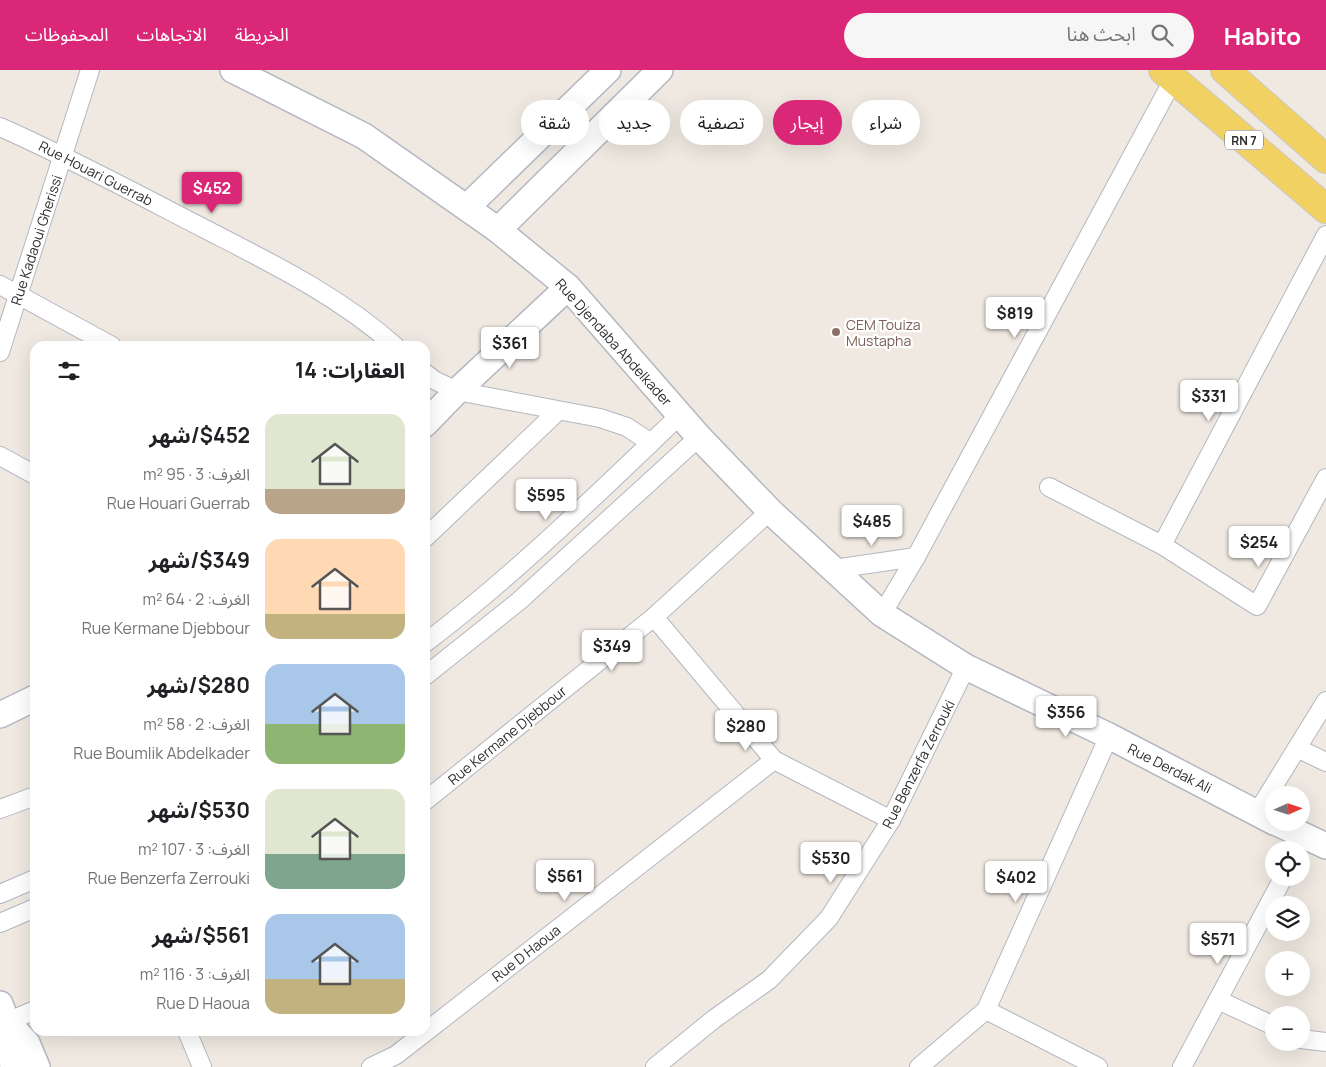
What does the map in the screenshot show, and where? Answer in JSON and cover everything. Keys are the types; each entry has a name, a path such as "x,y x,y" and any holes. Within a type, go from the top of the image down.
{"main road":[{"name":"RN 7","path":"1225,70 1326,159"},
{"name":"RN 7","path":"1168,75 1326,209"}],"street":[{"name":"Rue Kadaoui Gherissi","path":"0,352 90,70"},
{"name":"Rue Djendaba Abdelkader","path":"233,70 364,136 467,207 568,287 699,437 770,511 882,614"},
{"path":"467,207 608,70"},
{"path":"498,230 660,70"},
{"path":"882,614 916,557 1168,75"},
{"name":"Rue Houari Guerrab","path":"0,127 63,155 304,280 370,324 389,341"},
{"path":"1162,545 1326,235"},
{"path":"0,285 103,341"},
{"path":"430,419 568,287"},
{"path":"430,376 457,391 614,422 651,442"},
{"path":"430,533 558,411"},
{"path":"430,639 550,539 680,415"},
{"path":"430,672 519,601 699,437"},
{"path":"0,456 30,472"},
{"path":"1048,487 1162,545 1257,606 1326,478"},
{"name":"Rue Kermane Djebbour","path":"430,797 654,617 770,511"},
{"path":"834,569 916,557"},
{"name":"Rue Derdak Ali","path":"882,614 966,667 1109,736 1265,817"},
{"path":"654,617 774,760 891,820"},
{"name":"Rue Benzerfa Zerrouki","path":"655,1067 714,1019 769,980 829,918 891,820 966,667"},
{"path":"0,715 30,700"},
{"path":"1282,786 1296,748 1326,700"},
{"path":"919,1067 986,1010 1109,736"},
{"path":"1296,748 1326,762"},
{"name":"Rue D Haoua","path":"430,1035 774,760"},
{"path":"0,809 30,798"},
{"name":"Rue Derdak Ali","path":"1288,831 1304,841"},
{"path":"0,894 30,881"},
{"path":"1182,1067 1279,886"},
{"path":"0,922 30,910"},
{"path":"1218,1000 1265,1022"},
{"path":"3,1013 30,1010"},
{"path":"986,1010 1098,1067"},
{"path":"3,1013 13,1067"},
{"path":"3,1013 27,1043 37,1067"},
{"path":"190,1036 202,1067"},
{"name":"Rue D Haoua","path":"370,1067 397,1061 428,1036"},
{"path":"1310,1040 1326,1042"}],"place":[{"name":"CEM Touiza Mustapha","path":"836,332"}]}
